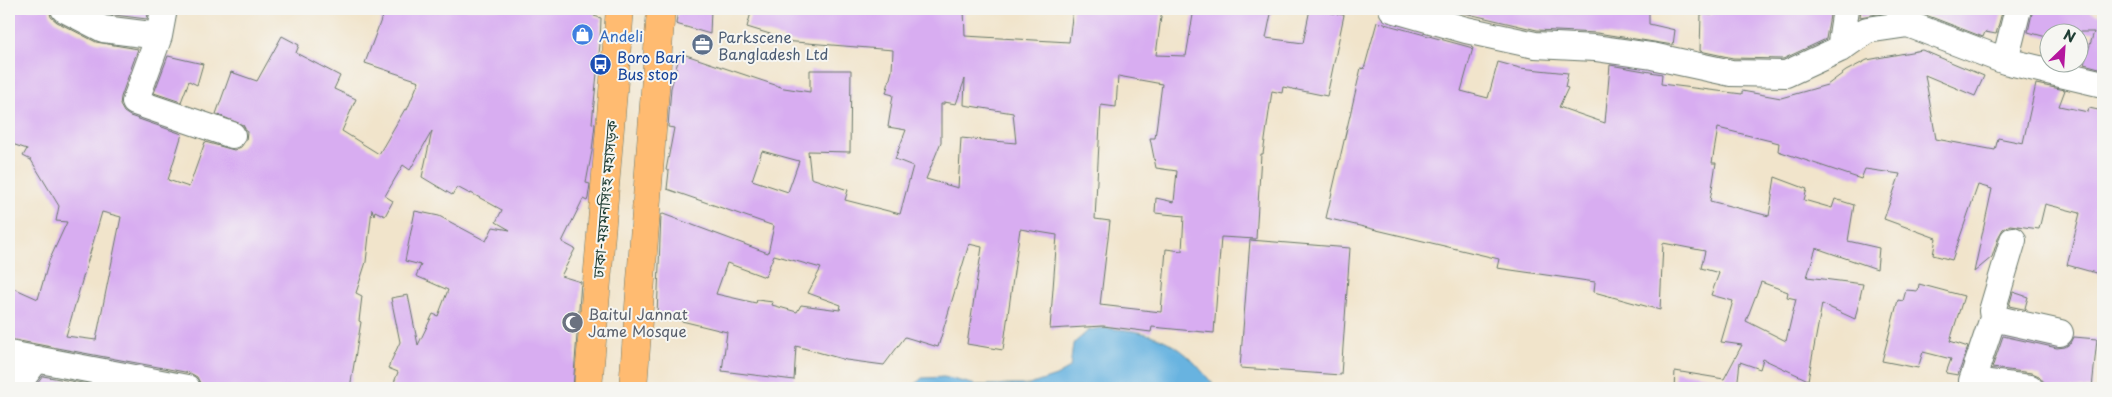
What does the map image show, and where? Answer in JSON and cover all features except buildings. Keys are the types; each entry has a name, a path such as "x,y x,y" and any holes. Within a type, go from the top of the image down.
{"highway":[{"name":"ঢাকা-ময়মনসিংহ মহাসড়ক","path":"588,388 620,9"},
{"path":"633,388 661,9"}],"street":[{"path":"64,9 103,29 159,36"},
{"path":"164,9 159,36 135,102 232,135"},
{"path":"1840,49 1846,9"},
{"path":"2004,61 2018,9"},
{"path":"1405,10 1466,30 1535,45 1595,48 1652,56 1731,73 1786,74 1840,49 1867,30 1908,24 2004,61 2103,84"},
{"path":"2013,240 1992,312 1993,318 1972,384 2030,388"},
{"path":"1993,318 2060,333"},
{"path":"9,354 186,388"},
{"path":"15,388 37,359"}],"water":[{"path":"1101,328 1149,334 1170,343 1191,359 1217,388 911,388 922,378 944,377 976,385 1029,385 1056,376 1070,368 1073,344 1089,330"}],"place":[{"name":"Andeli","path":"583,35"},
{"name":"Parkscene Bangladesh Ltd","path":"702,45"},
{"name":"Boro Bari Bus stop","path":"601,65"},
{"name":"Baitul Jannat Jame Mosque","path":"572,322"}]}
